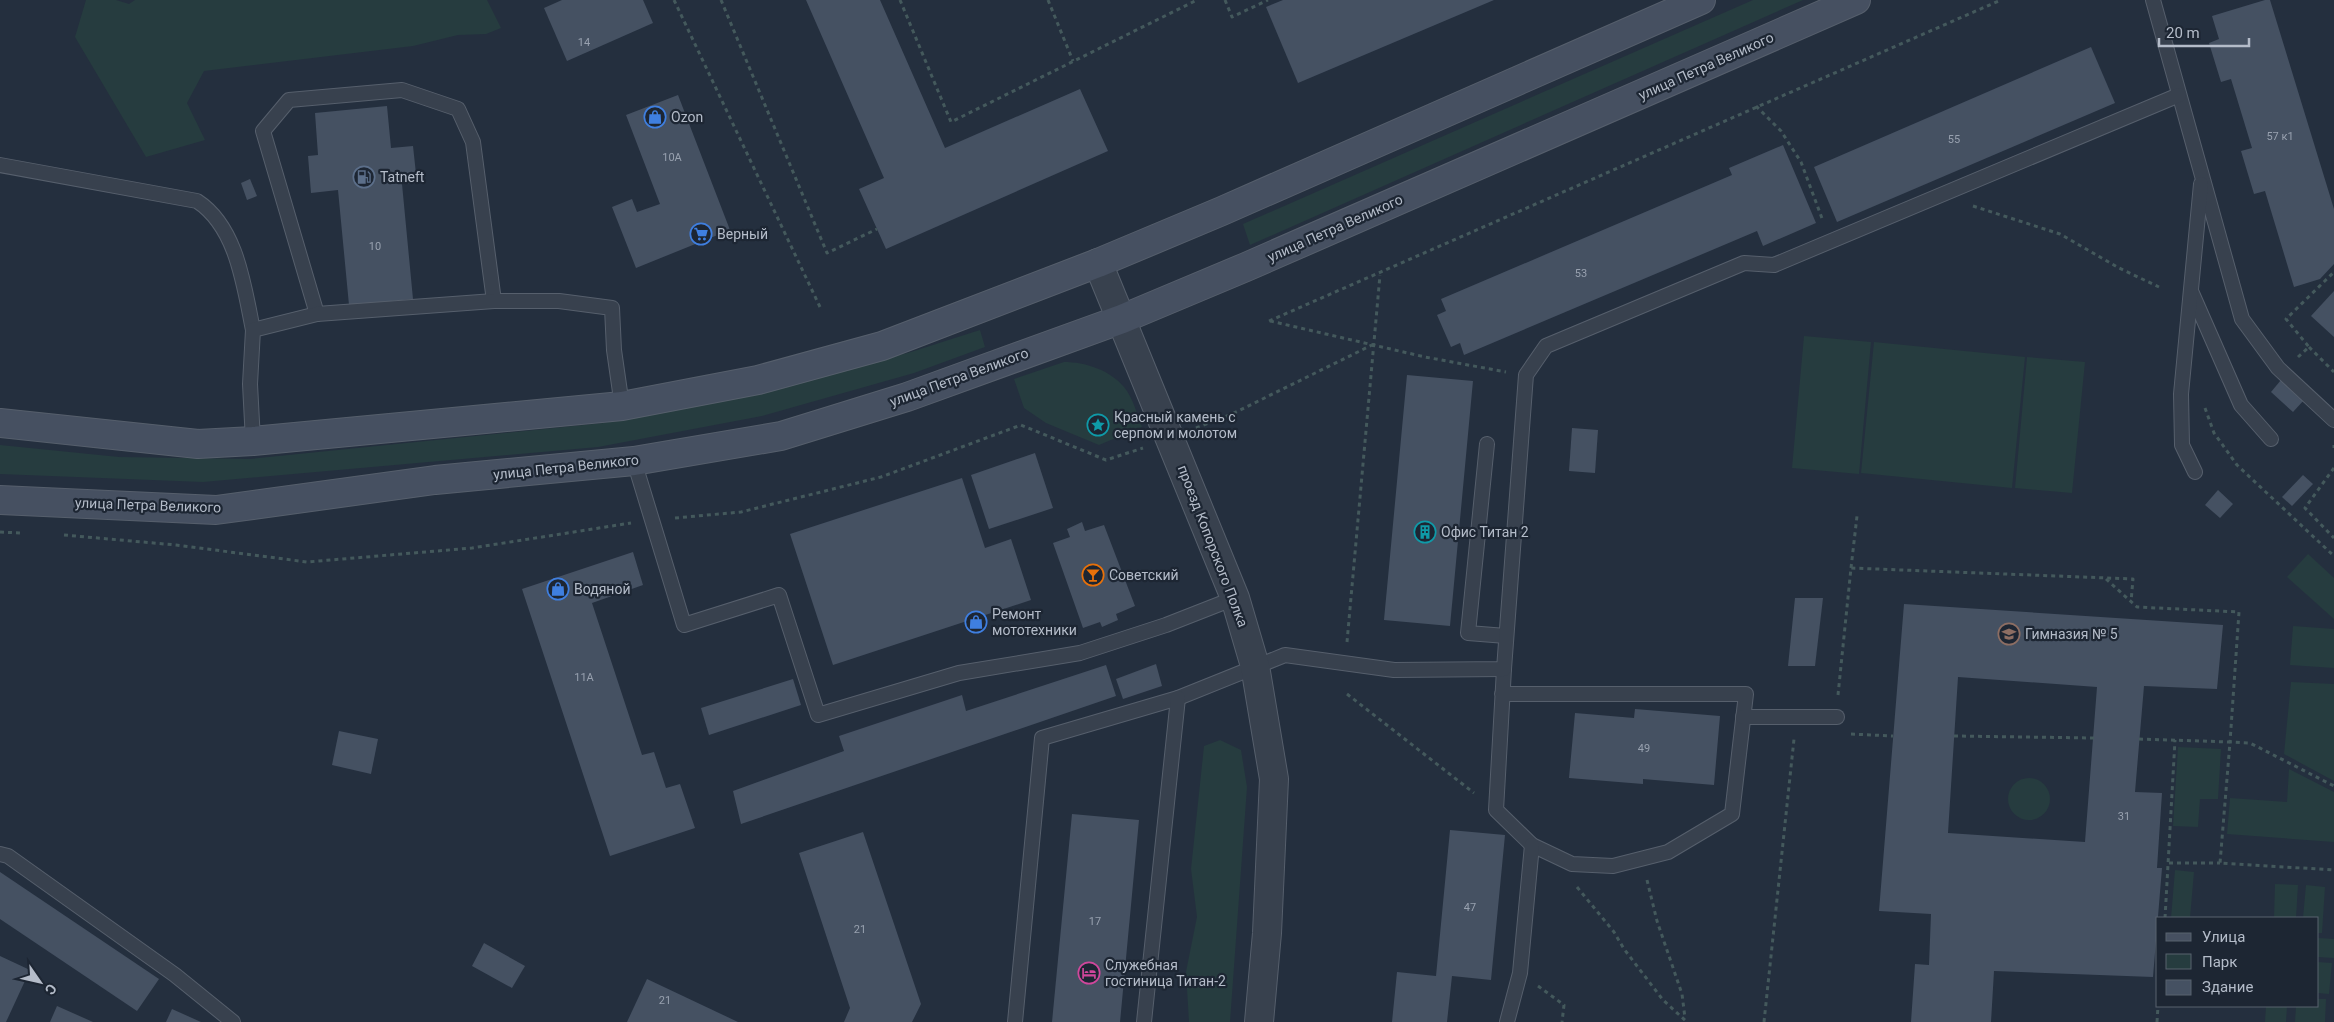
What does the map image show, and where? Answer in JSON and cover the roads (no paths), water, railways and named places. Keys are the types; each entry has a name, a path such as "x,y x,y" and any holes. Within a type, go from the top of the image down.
{"street":[{"path":"0,422 198,444 253,441 622,406 758,380 882,346 1098,263 1222,211 1701,0"},
{"name":"улица Петра Великого","path":"0,500 216,510 435,480 634,461 781,436 907,396 1122,319 1246,268 1856,0"},
{"name":"проезд Копорского Полка","path":"1098,263 1235,598 1255,666 1274,779 1267,933 1259,1022"}],"lane":[{"path":"2153,0 2242,319 2282,372 2334,420"},
{"path":"317,314 262,131 289,100 402,90 458,109 473,142 494,301"},
{"path":"1502,694 1746,694 1732,814 1668,852 1613,866 1572,864 1532,845 1496,810 1502,694 1506,636 1526,375 1546,346 1744,263 1774,265 2179,95"},
{"path":"0,165 197,201 211,210 231,244 244,289 252,330 250,384 253,441"},
{"path":"2195,472 2182,445 2181,394 2202,174"},
{"path":"2191,291 2241,405 2271,439"},
{"path":"252,330 317,314 494,301 559,300 612,308 614,350 622,406"},
{"path":"1487,444 1468,633 1506,636"},
{"path":"634,461 684,625 779,594 818,716 959,673 1080,653 1166,625 1235,598"},
{"path":"1015,1022 1042,738 1178,698 1285,655 1394,670 1504,669"},
{"path":"1144,1022 1178,698"},
{"path":"1743,717 1780,718 1837,711"},
{"path":"1507,1022 1520,973 1532,845"},
{"path":"0,854 8,856 175,975 233,1022"}],"place":[{"name":"Ozon","path":"655,117"},
{"name":"Tatneft","path":"364,177"},
{"name":"Верный","path":"701,234"},
{"name":"Красный камень с серпом и молотом","path":"1098,425"},
{"name":"Офис Титан 2","path":"1425,532"},
{"name":"Советский","path":"1093,575"},
{"name":"Водяной","path":"558,589"},
{"name":"Ремонт мототехники","path":"976,622"},
{"name":"Гимназия № 5","path":"2009,634"},
{"name":"Служебная гостиница Титан-2","path":"1089,973"}]}
